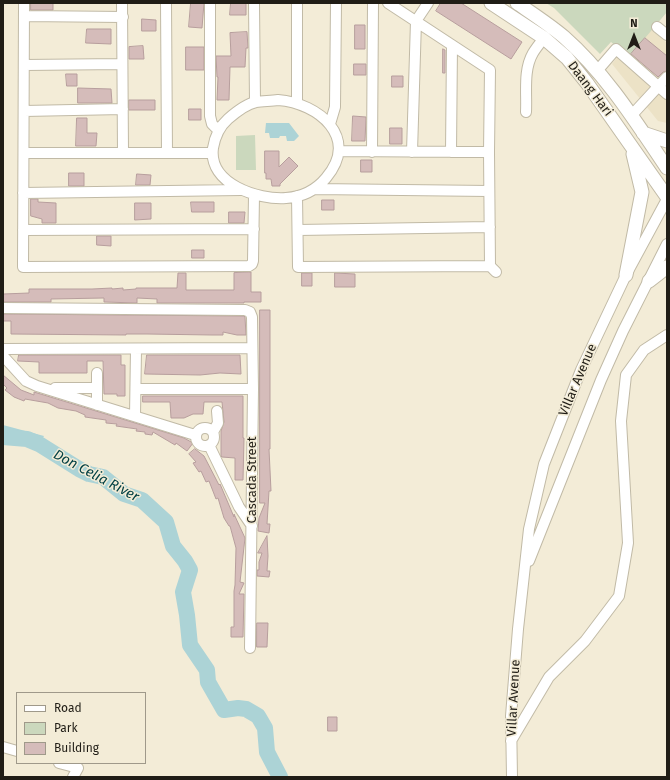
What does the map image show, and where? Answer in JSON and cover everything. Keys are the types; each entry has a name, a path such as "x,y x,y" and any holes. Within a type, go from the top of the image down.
{"main road":[{"name":"Daang Hari","path":"491,3 544,38 567,58 630,143 667,198"},
{"name":"Daang Hari","path":"517,3 564,37 598,72 644,133 667,168"},
{"path":"644,133 667,141"},
{"path":"626,275 642,192 630,143"},
{"path":"649,282 667,267"}],"street":[{"path":"24,3 23,267 249,266 252,264 254,195"},
{"path":"122,3 122,152"},
{"path":"166,3 167,153"},
{"path":"210,3 210,116 212,124 218,130"},
{"path":"254,3 255,102"},
{"path":"297,103 298,3"},
{"path":"330,124 335,107 336,3"},
{"path":"372,152 373,3"},
{"path":"297,196 298,267 493,269 489,191 490,70 388,3"},
{"path":"412,152 416,21 428,3"},
{"path":"24,16 122,17"},
{"path":"657,27 667,35"},
{"path":"526,112 527,73 529,63 533,54 544,38"},
{"path":"451,152 452,45"},
{"path":"598,72 616,49 667,94"},
{"path":"24,65 122,64"},
{"path":"631,116 667,77"},
{"path":"278,100 297,103 313,110 330,124 338,138 339,151 335,164 328,175 314,189 297,196 277,198 254,195 241,190 228,182 220,173 215,164 212,153 214,140 218,130 241,108 255,102 278,100"},
{"path":"24,111 122,109"},
{"path":"339,151 489,152"},
{"path":"24,153 212,153"},
{"path":"314,189 489,191"},
{"path":"23,193 241,190"},
{"name":"Villar Avenue","path":"512,777 511,716 518,629 529,529 544,464 581,370 626,275 667,198"},
{"path":"298,230 490,227"},
{"path":"23,230 254,229"},
{"name":"Villar Avenue","path":"525,572 623,331 667,244"},
{"name":"Cascada Street","path":"3,308 246,310 250,312 252,317 253,389 250,648"},
{"path":"511,742 549,677 585,640 619,596 628,543 621,421 626,375 644,350 667,335"},
{"path":"135,416 136,348"},
{"path":"3,349 252,348"},
{"path":"3,356 26,381 97,405 195,435"},
{"path":"97,374 97,405"},
{"path":"44,388 97,388"},
{"path":"136,389 253,389"},
{"path":"213,432 205,427 199,429 195,435 196,441 203,446 209,445 214,438 213,432 218,423 217,411"},
{"path":"209,445 239,507 252,526"},
{"path":"3,747 16,751"},
{"path":"63,764 78,768 73,777"}],"shaded area":[{"path":"644,23 667,43 667,123 658,121 612,64"}],"green space":[{"path":"546,3 667,3 667,12 629,57 611,42 600,54 554,8"},
{"path":"255,135 256,170 236,170 236,136"}],"water":[{"path":"266,123 289,123 299,136 294,141 287,141 286,136 270,138 269,133 265,133"},
{"path":"3,425 44,436 39,444 3,442"}],"building":[{"path":"31,3 53,3 53,10 31,10"},
{"path":"191,3 204,3 202,28 189,27"},
{"path":"231,3 246,3 246,15 230,15"},
{"path":"441,3 461,3 522,42 511,59 436,11"},
{"path":"142,19 156,20 156,31 142,31"},
{"path":"355,25 365,25 365,49 355,49"},
{"path":"87,29 111,29 111,44 86,43"},
{"path":"247,32 248,48 246,48 245,67 230,67 229,100 217,100 218,77 216,56 231,56 230,33"},
{"path":"645,38 667,56 667,71 663,72 658,77 631,54"},
{"path":"143,46 144,59 129,59 129,47"},
{"path":"186,47 204,47 204,70 186,70"},
{"path":"443,49 445,50 445,73 443,73"},
{"path":"354,64 366,64 366,75 354,75"},
{"path":"66,74 77,74 77,86 67,86"},
{"path":"392,76 403,76 403,87 392,87"},
{"path":"78,88 111,89 112,103 78,103"},
{"path":"129,100 155,100 155,110 129,110"},
{"path":"189,109 201,109 201,120 189,120"},
{"path":"353,116 366,117 365,141 352,141"},
{"path":"77,118 87,118 87,133 97,133 96,146 76,146"},
{"path":"390,128 402,128 402,144 390,144"},
{"path":"265,151 279,151 279,167 289,157 298,166 280,184 280,186 272,186 271,179 266,179"},
{"path":"361,160 372,160 372,172 361,172"},
{"path":"69,173 84,173 84,186 69,186"},
{"path":"137,174 151,175 150,185 136,185"},
{"path":"31,199 38,199 38,202 56,203 56,223 42,223 42,219 31,216"},
{"path":"322,200 334,200 334,210 322,210"},
{"path":"191,202 214,202 214,212 192,212"},
{"path":"135,203 151,203 151,219 135,220"},
{"path":"229,212 245,212 244,223 229,223"},
{"path":"97,236 111,236 111,246 97,245"},
{"path":"192,250 204,250 204,258 192,258"},
{"path":"251,272 251,292 261,292 261,302 157,303 157,299 137,298 137,303 104,302 104,298 51,299 51,302 3,302 3,294 29,293 29,289 123,288 123,290 136,288 177,288 178,273 186,273 186,290 234,290 234,273"},
{"path":"302,273 312,273 312,286 302,286"},
{"path":"335,273 355,274 355,287 335,287"},
{"path":"260,310 270,310 269,449 271,491 269,491 267,524 270,524 269,533 258,531 259,518 265,503 260,503"},
{"path":"3,314 244,316 246,335 223,332 223,335 11,334 11,321 3,321"},
{"path":"19,355 121,355 121,365 125,365 125,396 117,396 117,394 104,394 103,361 87,361 87,373 39,373 39,362 18,361"},
{"path":"147,355 240,355 241,374 145,374"},
{"path":"3,375 21,390 34,395 34,392 184,438 193,443 187,451 176,443 175,445 153,432 152,435 145,434 145,432 136,431 137,429 116,426 117,424 106,423 106,420 85,417 85,415 76,411 58,408 48,403 25,399 24,401 14,397 5,390 7,388 3,384"},
{"path":"143,396 243,396 243,480 235,480 235,458 221,456 221,431 224,422 222,402 204,402 203,414 193,414 184,418 171,418 170,402 143,402"},
{"path":"195,449 204,456 219,485 220,484 245,538 240,582 244,583 239,594 244,594 243,637 231,637 231,627 234,627 236,548 230,526 224,518 218,498 216,499 209,481 206,482 201,471 199,472 193,463 196,462 189,454"},
{"path":"267,536 267,571 270,571 269,577 257,576 257,570 259,570 259,562 262,553 258,553"},
{"path":"257,623 268,623 267,647 257,647"},
{"path":"328,717 337,717 337,731 328,731"}],"waterway":[{"name":"Don Celia River","path":"3,437 27,439 39,444 79,469 89,474 103,477 124,494 142,500 166,522 173,546 190,570 183,592 190,645 207,670 208,682 224,710 238,708 246,709 258,716 265,728 267,752 280,777"}]}
